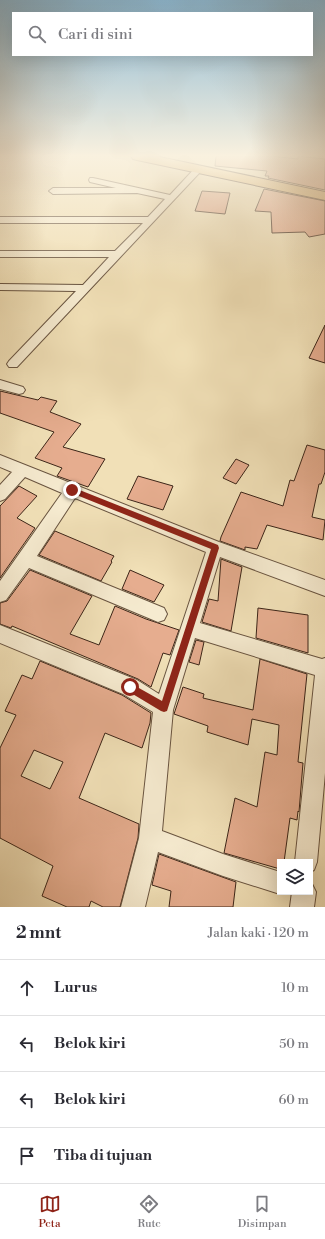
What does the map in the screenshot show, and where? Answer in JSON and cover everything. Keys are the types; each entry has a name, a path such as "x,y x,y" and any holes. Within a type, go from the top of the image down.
{"street":[{"path":"13,364 172,198"},
{"path":"0,220 151,220"},
{"path":"0,254 118,254"},
{"path":"0,287 86,288"},
{"path":"0,384 19,390"},
{"path":"0,461 215,548 325,588"},
{"path":"0,495 22,470"},
{"path":"0,594 26,559 72,490"},
{"path":"133,907 150,838 164,708 215,548"},
{"path":"26,559 158,614"},
{"path":"189,628 325,668 306,859"},
{"path":"0,634 130,687 164,708"},
{"path":"150,838 223,865 277,882"},
{"path":"302,907 304,895"}],"building":[{"path":"199,198 229,198 225,214 195,211"},
{"path":"260,198 311,198 325,201 325,234 309,237 305,232 272,233 271,212 255,211"},
{"path":"325,325 325,363 309,358"},
{"path":"0,391 38,400 41,397 57,401 50,412 81,424 63,447 105,459 88,487 57,476 62,468 35,458 54,432 0,413"},
{"path":"307,445 325,450 325,472 321,484 319,484 312,517 325,520 323,540 267,525 257,549 245,547 245,550 220,541 241,492 283,506 290,480 294,481"},
{"path":"236,459 249,465 236,484 223,478"},
{"path":"138,476 173,486 163,510 127,499"},
{"path":"19,486 37,496 17,518 35,528 0,578 0,506"},
{"path":"55,531 114,556 101,581 39,555"},
{"path":"221,559 242,567 231,631 202,622 209,599 218,601"},
{"path":"30,570 92,596 70,634 99,645 115,606 146,619 179,630 170,655 163,653 151,687 138,679 12,626 11,628 0,624 0,603 7,601"},
{"path":"130,570 164,585 154,602 122,589"},
{"path":"258,608 308,615 308,653 256,638"},
{"path":"196,640 204,642 199,665 189,662"},
{"path":"260,659 307,674 298,762 303,763 299,812 298,811 297,820 290,818 284,859 277,859 277,868 224,853 235,798 257,807 265,752 277,755 279,725 252,719 248,745 207,732 208,726 174,714 183,687 204,694 203,698 253,710"},
{"path":"40,661 122,695 151,713 150,723 142,748 105,733 79,798 139,824 138,838 120,907 103,907 91,901 89,907 67,907 42,896 53,866 0,838 0,748 16,715 5,711 22,675 32,679","holes":["34,750 63,762 50,789 21,776"]},
{"path":"159,854 236,882 233,907 169,907 171,891 152,885"}],"route":[{"path":"72,490 215,548 164,708 130,687"}]}
